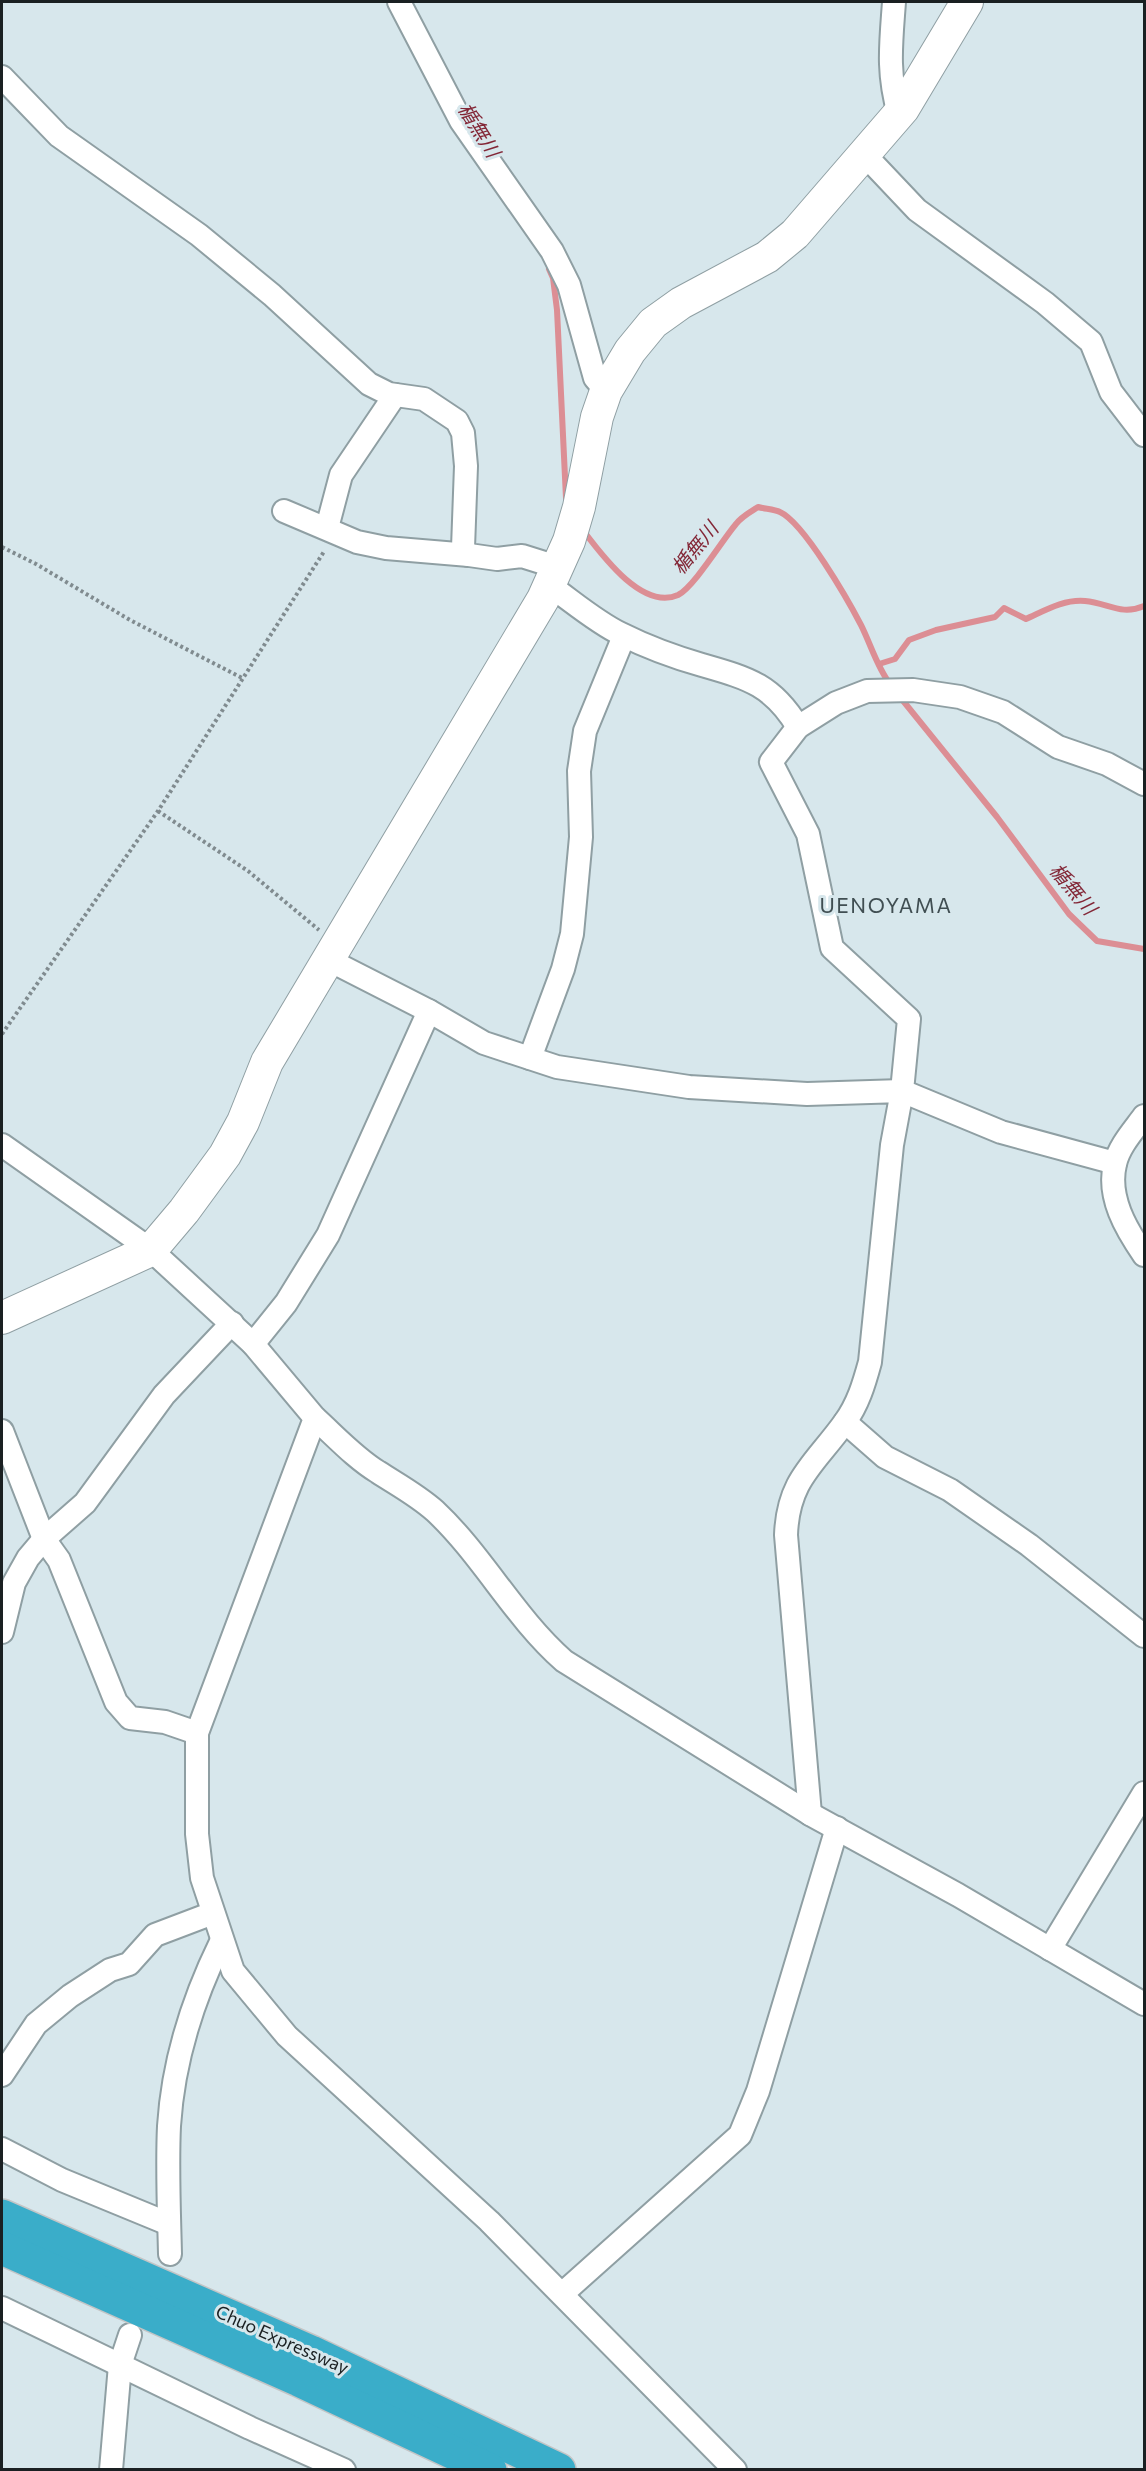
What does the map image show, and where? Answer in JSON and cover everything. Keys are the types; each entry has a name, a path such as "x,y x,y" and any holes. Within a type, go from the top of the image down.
{"highway":[{"name":"Chuo Expressway","path":"2,2216 311,2352 559,2469"},
{"name":"Chuo Expressway","path":"2,2248 299,2380 490,2469"}],"street":[{"path":"399,2 461,122 552,251 568,285 595,378 606,390"},
{"path":"894,2 890,61 891,86 899,114"},
{"path":"2,1318 151,1250 184,1211 225,1155 243,1122 267,1062 543,599 579,507 597,417 606,390 630,351 653,323 681,303 767,257 795,234 899,114 968,2"},
{"path":"2,76 58,136 199,236 272,295 369,384 395,395 424,399 457,421 463,432 466,466 464,548 469,555"},
{"path":"864,154 917,210 1045,303 1091,342 1111,392 1144,435"},
{"path":"332,530 341,475 395,395"},
{"path":"284,511 357,542 386,548 497,559 522,556 553,576 624,636 654,649 745,677 771,692 786,706 798,727"},
{"path":"530,1058 563,969 572,934 581,837 579,771 585,730 624,636"},
{"path":"810,1814 786,1535 787,1512 794,1490 814,1459 845,1422 860,1396 870,1362 892,1145 902,1091 909,1019 832,948 808,834 771,762 798,727 836,703 867,691 913,690 960,697 1003,712 1058,747 1107,764 1144,784"},
{"path":"332,951 484,1043 557,1067 689,1087 807,1094 902,1091 1001,1132 1115,1163"},
{"path":"253,1344 286,1303 328,1235 429,1011"},
{"path":"1144,1116 1121,1148 1115,1163 1116,1200 1123,1222 1144,1255"},
{"path":"2,1145 151,1250 232,1323 253,1344 315,1418 376,1472 406,1487 434,1511 477,1555 540,1640 564,1661 810,1814 1050,1948 1144,2004"},
{"path":"2,1632 14,1582 28,1558 44,1539 84,1503 164,1395 232,1323"},
{"path":"315,1418 197,1733 197,1834 202,1878 232,1971 287,2036 489,2221 735,2469"},
{"path":"845,1422 885,1457 950,1490 1029,1545 1144,1636"},
{"path":"2,1431 44,1539 59,1560 116,1702 130,1718 165,1722 197,1733"},
{"path":"1050,1948 1144,1793"},
{"path":"562,2294 740,2135 758,2091 837,1828"},
{"path":"2,2075 36,2024 70,1996 110,1970 129,1964 154,1935 213,1913"},
{"path":"170,2254 169,2125 177,2067 202,1982 221,1942"},
{"path":"2,2149 62,2180 170,2224"},
{"path":"2,2308 344,2469"},
{"path":"111,2469 120,2365 130,2335"}],"path":[{"path":"2,1034 158,811 244,680 332,530"},
{"path":"2,547 36,564 130,620 244,680"},
{"path":"158,811 248,871 332,951"}],"waterway":[{"name":"楯無川","path":"549,269 553,278 557,310 566,498"},
{"name":"楯無川","path":"582,529 611,565 637,588 650,595 664,598 678,595 692,583 738,521 746,515 758,507 780,512 801,531 825,563 855,613 890,684"},
{"path":"879,664 895,659 909,640 936,630 995,617 1004,608 1026,619 1054,606 1077,601 1128,610 1144,606"},
{"name":"楯無川","path":"900,697 997,817 1069,914 1097,941 1144,949"}],"district":[{"name":"UENOYAMA","path":"886,906"}]}
